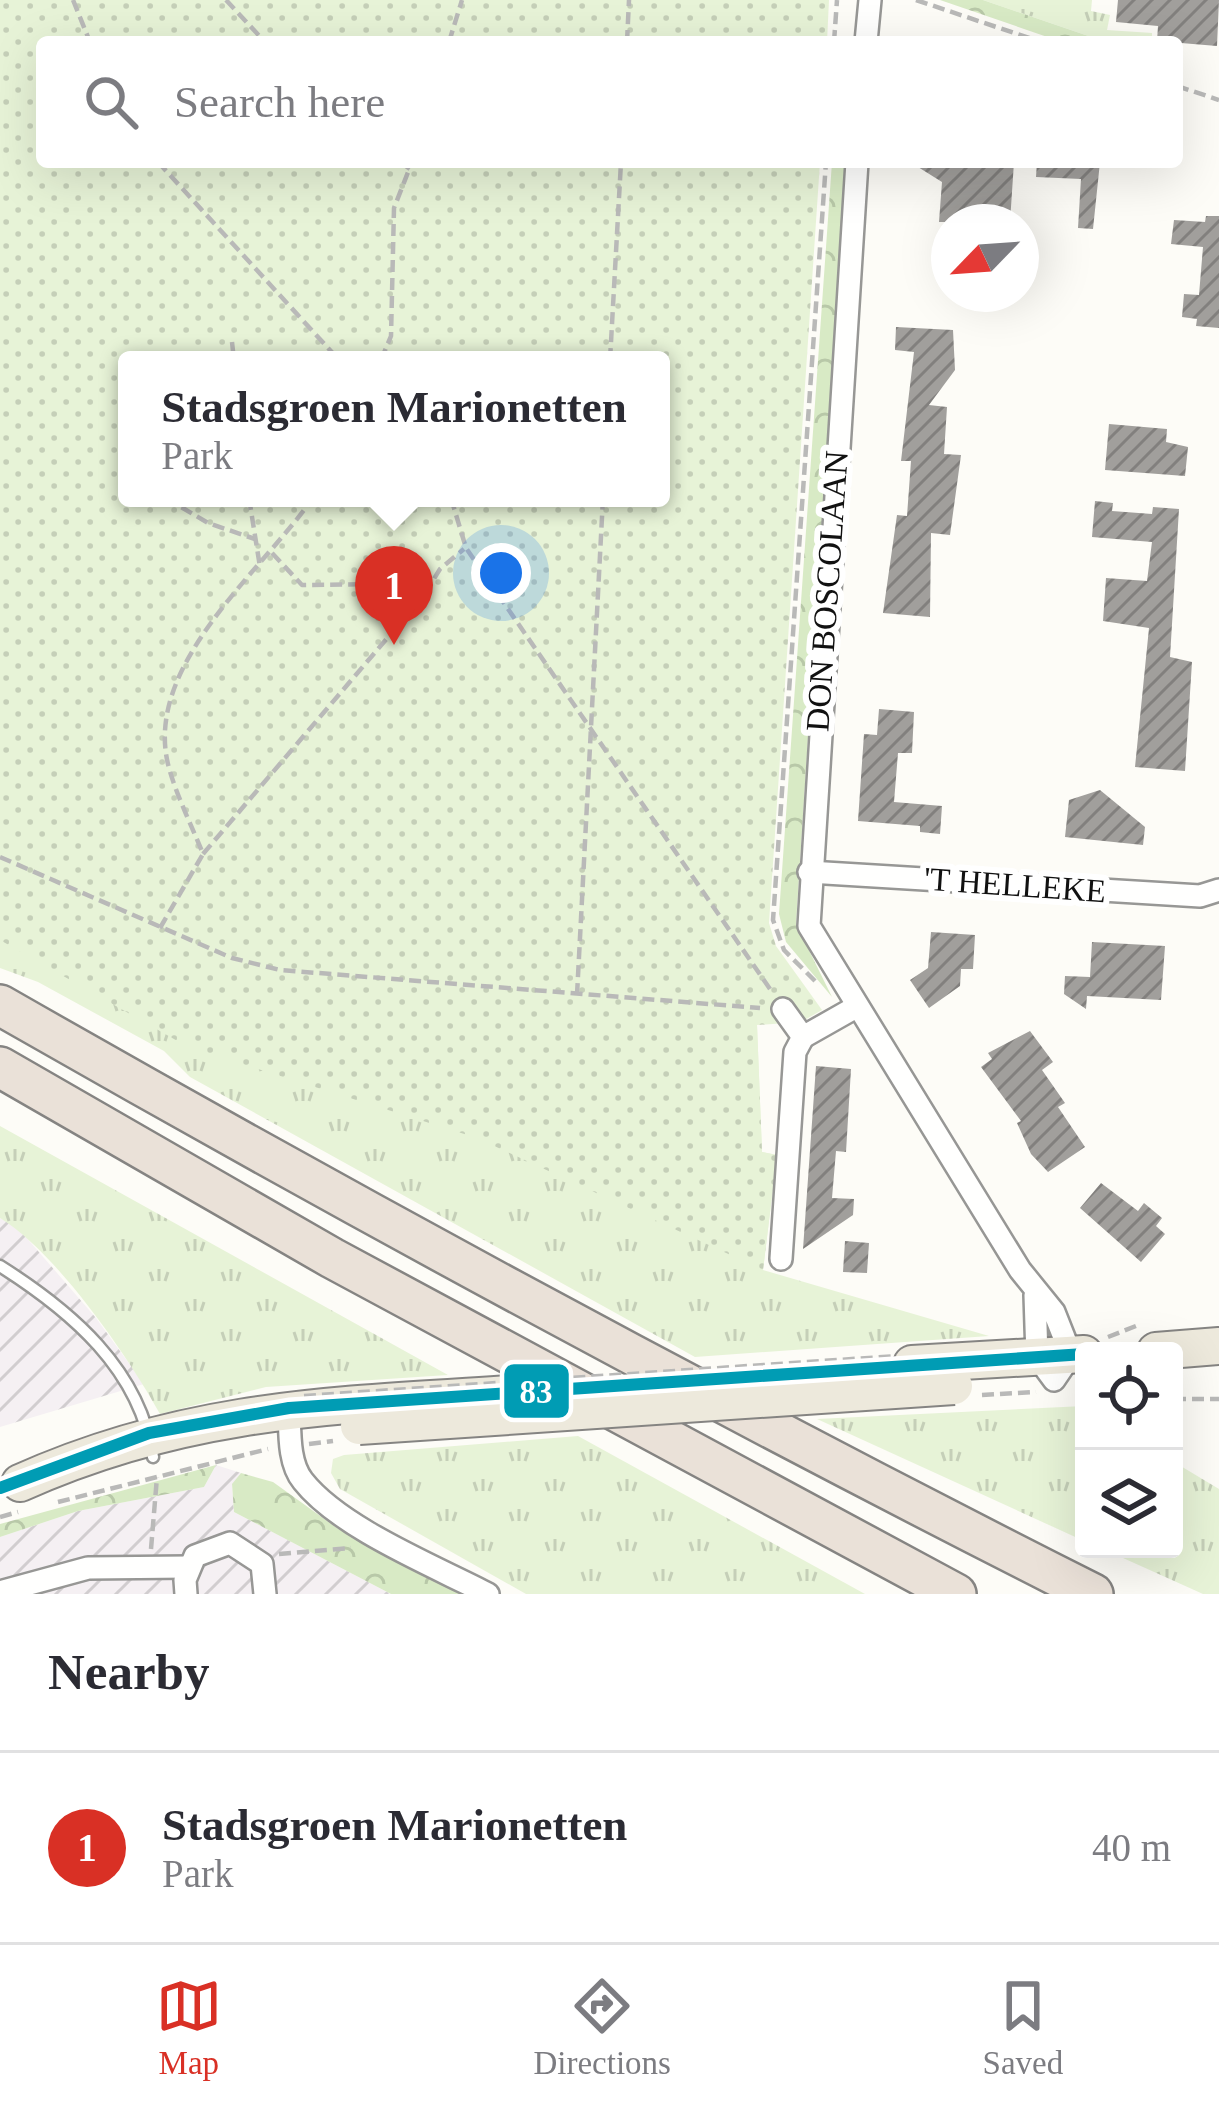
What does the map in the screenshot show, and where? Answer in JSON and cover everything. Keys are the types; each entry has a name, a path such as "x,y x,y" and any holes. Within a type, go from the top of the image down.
{"highway":[{"path":"0,1005 367,1215 773,1432 1094,1594"},
{"path":"0,1067 332,1258 956,1594"}],"main road":[{"path":"1155,1337 1219,1346"},
{"path":"17,1493 90,1451 153,1456 299,1418 905,1360 1066,1362"},
{"path":"299,1418 359,1426 969,1390 1066,1362"},
{"path":"1183,1371 1219,1369"}],"street":[{"path":"867,36 870,0"},
{"name":"DON BOSCOLAAN","path":"857,168 809,926 847,1012 1035,1295 1054,1312 1066,1362"},
{"name":"'T HELLEKE","path":"809,872 1201,896 1219,890"},
{"path":"783,1009 803,1037"},
{"path":"782,1259 795,1052 803,1037 847,1012"},
{"path":"1035,1295 1066,1362"},
{"path":"299,1418 302,1481 380,1537 488,1594"},
{"path":"186,1594 188,1567 205,1548 218,1543 243,1546 262,1564 265,1594"},
{"path":"0,1592 88,1568 188,1567"}],"lane":[{"path":"0,1266 56,1301 127,1381 153,1456"}],"path":[{"path":"73,0 88,36"},
{"path":"226,0 259,36"},
{"path":"451,36 462,0"},
{"path":"627,36 629,0"},
{"path":"834,36 837,0"},
{"path":"916,0 1023,36"},
{"path":"1183,88 1219,100"},
{"path":"163,168 330,351"},
{"path":"385,351 391,336 394,208 410,168"},
{"path":"610,351 621,168"},
{"path":"826,168 773,920 784,950 847,1012"},
{"path":"232,342 233,351"},
{"path":"181,507 208,523 255,539"},
{"path":"250,507 260,567"},
{"path":"203,854 167,764 173,684 210,622 306,507"},
{"path":"454,507 466,548 783,1009"},
{"path":"577,995 603,507"},
{"path":"160,928 203,854 424,596 440,569 466,548"},
{"path":"272,553 302,585 393,584 424,596"},
{"path":"0,857 232,958 280,970 783,1009"},
{"path":"1066,1362 1133,1324 1155,1337"},
{"path":"51,1503 153,1456 299,1418 905,1360"},
{"path":"969,1390 998,1393"},
{"path":"1183,1400 1219,1399"},
{"path":"150,1568 153,1456"},
{"path":"0,1517 17,1493"},
{"path":"262,1564 283,1552 376,1546 380,1537"}],"shaded area":[{"path":"0,1218 19,1229 96,1318 144,1384 0,1427"},
{"path":"216,1465 241,1473 232,1485 234,1512 391,1594 0,1594 0,1537 78,1511 204,1487"}],"green space":[{"path":"0,0 829,0 827,36 36,36 36,168 820,168 769,923 776,946 822,1010 801,1022 757,1025 762,1152 777,1155 763,1270 477,1138 188,1047 0,940"},
{"path":"940,0 983,0 1088,36 1045,36"},
{"path":"983,0 1092,0 1091,11 1110,15 1107,30 1152,33 1088,36"},
{"path":"832,168 845,168 796,924 832,997 786,942 779,914"},
{"path":"0,867 757,1025 762,1152 777,1155 763,1270 989,1336 695,1357 190,1077 164,1051 38,982 0,968"},
{"path":"0,1126 448,1375 266,1387 160,1414 110,1335 67,1280 0,1218"},
{"path":"1075,1406 1075,1537 817,1419"},
{"path":"578,1436 865,1594 526,1594 340,1489 331,1473 333,1459 344,1455"},
{"path":"216,1465 204,1487 78,1511 0,1537 0,1524"},
{"path":"1183,1467 1219,1489 1219,1594 1203,1594 1123,1558 1183,1558"},
{"path":"241,1473 273,1482 337,1528 464,1594 391,1594 234,1512 232,1484"}],"building":[{"path":"1118,0 1219,0 1217,46 1183,43 1183,36 1157,36 1158,26 1116,22"},
{"path":"920,168 1014,168 1011,204 940,204 942,182"},
{"path":"1037,168 1099,168 1093,229 1078,228 1081,179 1036,177"},
{"path":"1206,216 1219,216 1219,328 1196,326 1197,319 1182,317 1184,294 1199,295 1203,247 1171,244 1174,220 1205,222"},
{"path":"896,327 953,330 955,370 929,405 947,407 944,454 961,455 950,535 931,533 930,617 883,613 897,515 907,516 911,461 901,461 914,352 895,350"},
{"path":"1109,424 1167,429 1166,442 1188,447 1185,476 1105,470"},
{"path":"1095,501 1113,503 1112,511 1152,514 1153,507 1179,509 1170,657 1192,662 1185,771 1135,767 1149,628 1103,621 1106,578 1147,581 1152,542 1092,537"},
{"path":"879,709 914,712 912,753 898,753 894,802 942,806 940,834 920,832 920,826 858,821 864,734 877,735"},
{"path":"1100,790 1145,827 1143,845 1065,837 1069,800"},
{"path":"931,932 975,935 973,969 961,969 960,986 929,1008 910,980 928,968"},
{"path":"1092,942 1165,946 1161,1000 1087,996 1086,1009 1064,994 1065,976 1090,977"},
{"path":"1030,1031 1053,1062 1042,1070 1065,1103 1058,1107 1085,1147 1048,1172 1031,1154 1017,1123 1021,1121 981,1067 992,1059 988,1053"},
{"path":"816,1066 851,1069 846,1152 836,1151 832,1198 854,1199 853,1215 803,1249"},
{"path":"1101,1183 1138,1211 1144,1203 1162,1218 1156,1226 1165,1234 1141,1262 1080,1208"},
{"path":"845,1241 869,1243 867,1273 843,1272"}],"transit line":[{"name":"83","path":"0,1488 149,1433 289,1408 1075,1355"}],"place":[{"name":"Stadsgroen Marionetten","path":"394,645"}]}
